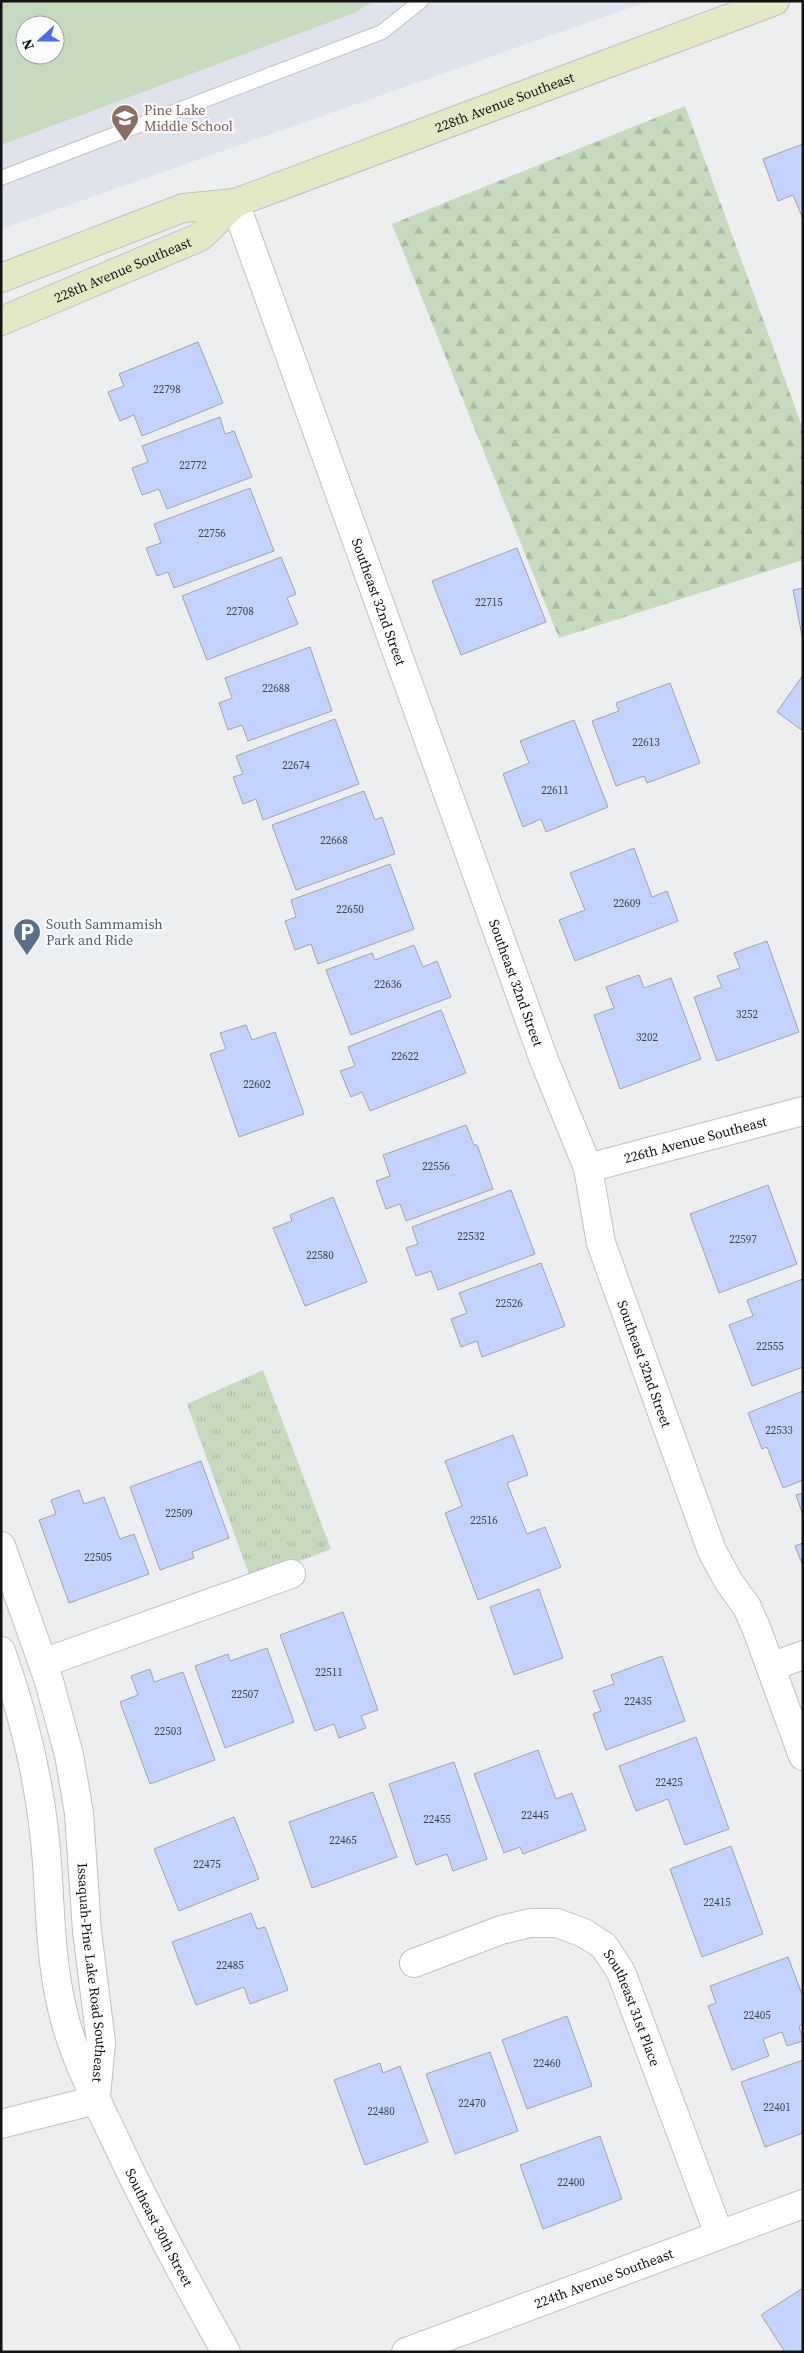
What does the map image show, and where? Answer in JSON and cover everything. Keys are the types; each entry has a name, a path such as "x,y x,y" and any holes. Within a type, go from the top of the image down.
{"main road":[{"name":"228th Avenue Southeast","path":"1,278 183,208 235,202 758,4"},
{"name":"228th Avenue Southeast","path":"1,321 200,237 235,202"}],"street":[{"name":"Southeast 32nd Street","path":"235,202 544,1060 588,1168 601,1243 712,1551 729,1582 747,1607 803,1756"},
{"name":"226th Avenue Southeast","path":"588,1168 803,1111"},
{"name":"Issaquah-Pine Lake Road Southeast","path":"1,1546 42,1663 69,1755 79,1813 87,1931 101,2042 96,2100"},
{"path":"42,1663 291,1574"},
{"name":"Issaquah-Pine Lake Road Southeast","path":"1,1651 8,1693 34,1762 44,1831 53,1946 62,2007 73,2047 96,2100"},
{"path":"771,1667 803,1655"},
{"name":"Southeast 31st Place","path":"414,1962 501,1930 530,1924 557,1923 584,1932 604,1946 621,1972 719,2234"},
{"path":"1,2124 96,2100"},
{"name":"Southeast 30th Street","path":"96,2100 169,2251 226,2352"},
{"name":"224th Avenue Southeast","path":"406,2352 803,2204"}],"lane":[{"path":"1,178 382,32 421,1"}],"shaded area":[{"name":"Pine Lake Middle School","path":"1,1 649,1 1,229"}],"green space":[{"path":"1,1 374,1 354,13 1,145"},
{"path":"685,106 803,429 803,560 559,638 392,224"},
{"path":"263,1370 331,1549 251,1580 187,1404"}],"building":[{"path":"803,144 803,219 793,195 778,201 763,159"},
{"path":"198,342 223,403 142,436 134,415 120,421 108,392 124,386 119,374"},
{"path":"220,417 225,434 234,431 252,477 167,509 159,489 142,495 132,468 148,462 142,446"},
{"path":"250,488 274,551 174,588 168,572 157,576 146,548 161,543 154,524"},
{"path":"517,548 546,622 461,655 432,581"},
{"path":"281,557 296,594 287,598 298,624 207,660 182,596"},
{"path":"803,588 803,641 793,590"},
{"path":"310,647 332,711 248,741 242,725 228,730 219,703 232,698 225,678"},
{"path":"803,675 803,731 777,712"},
{"path":"670,683 700,763 647,783 644,776 616,786 592,721 619,711 616,703"},
{"path":"335,719 359,784 263,820 256,799 243,804 233,777 243,774 236,756"},
{"path":"574,720 608,807 546,832 541,819 523,827 503,774 529,763 520,741"},
{"path":"364,791 375,820 382,817 395,854 296,890 272,825"},
{"path":"634,848 652,897 667,891 678,921 575,961 559,920 585,910 570,873"},
{"path":"390,864 414,929 318,964 311,944 295,950 285,921 296,917 291,900"},
{"path":"767,941 799,1032 717,1061 694,997 722,987 717,976 740,968 734,953"},
{"path":"414,945 423,967 437,961 451,997 351,1035 326,970 372,953 375,960"},
{"path":"639,975 644,988 671,978 701,1059 620,1089 594,1015 614,1008 606,987"},
{"path":"441,1010 466,1073 370,1111 362,1092 351,1097 340,1071 355,1066 348,1047"},
{"path":"246,1025 252,1040 275,1032 304,1114 239,1137 210,1054 226,1049 220,1033"},
{"path":"466,1125 474,1145 477,1145 493,1189 406,1221 400,1204 386,1209 376,1181 390,1176 383,1155"},
{"path":"768,1185 797,1264 719,1293 690,1214"},
{"path":"511,1190 535,1254 438,1290 431,1271 416,1276 406,1248 418,1244 412,1227"},
{"path":"333,1197 367,1282 305,1306 273,1228 292,1221 290,1215"},
{"path":"541,1263 565,1326 482,1357 477,1341 461,1347 451,1319 467,1313 459,1293"},
{"path":"803,1279 803,1367 752,1386 729,1325 753,1316 747,1300"},
{"path":"803,1391 803,1480 783,1488 767,1447 762,1449 748,1413"},
{"path":"513,1435 528,1475 507,1483 527,1534 545,1527 561,1567 478,1600 445,1513 462,1506 445,1461"},
{"path":"201,1461 229,1538 192,1552 194,1558 160,1570 130,1487"},
{"path":"79,1490 84,1504 104,1497 120,1539 134,1534 149,1574 69,1603 39,1520 56,1514 51,1500"},
{"path":"803,1493 803,1515 796,1495"},
{"path":"803,1543 803,1566 795,1546"},
{"path":"539,1589 563,1658 514,1675 490,1607"},
{"path":"343,1612 378,1710 361,1716 366,1728 339,1738 334,1724 315,1731 280,1635"},
{"path":"267,1648 294,1722 225,1748 195,1666 228,1654 230,1661"},
{"path":"662,1656 685,1721 606,1750 593,1714 601,1711 593,1691 614,1684 611,1675"},
{"path":"150,1669 154,1682 183,1672 215,1760 150,1784 120,1702 138,1695 131,1676"},
{"path":"696,1737 729,1829 685,1845 668,1799 636,1811 619,1766"},
{"path":"538,1750 556,1799 572,1793 586,1830 523,1854 520,1847 504,1853 474,1774"},
{"path":"454,1762 487,1859 453,1871 447,1854 416,1865 389,1784"},
{"path":"373,1792 397,1857 312,1888 289,1822"},
{"path":"234,1817 259,1879 179,1911 154,1849"},
{"path":"731,1846 763,1934 702,1957 670,1869"},
{"path":"251,1913 257,1929 265,1927 288,1990 250,2004 244,1987 196,2005 172,1942"},
{"path":"788,1957 803,1997 803,2024 799,2026 803,2041 787,2046 782,2032 763,2039 769,2056 732,2070 708,2006 716,2003 710,1986"},
{"path":"567,2016 592,2086 527,2109 502,2040"},
{"path":"490,2052 518,2131 455,2154 426,2074"},
{"path":"803,2060 803,2133 765,2147 741,2082"},
{"path":"380,2063 383,2073 400,2066 428,2142 365,2165 334,2080"},
{"path":"600,2136 622,2199 543,2229 520,2165"},
{"path":"803,2288 803,2352 785,2352 761,2315"}],"place":[{"name":"Pine Lake Middle School","path":"125,142"},
{"name":"South Sammamish Park and Ride","path":"27,956"}]}
